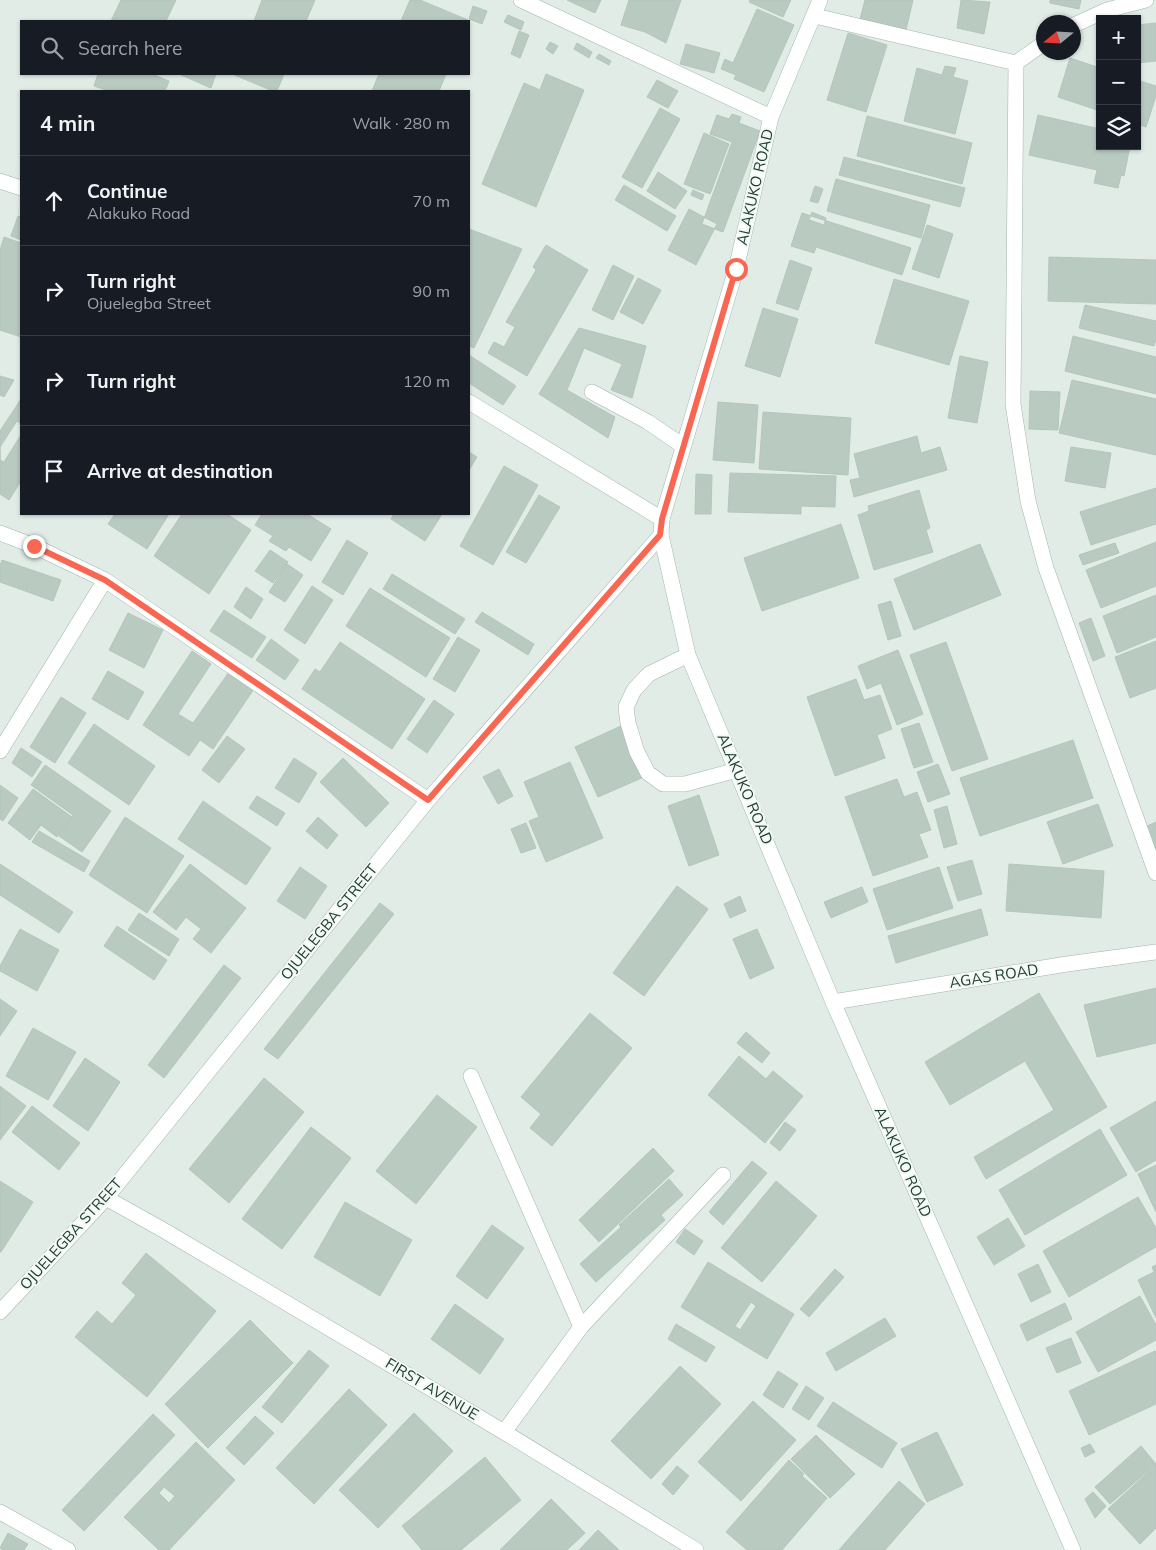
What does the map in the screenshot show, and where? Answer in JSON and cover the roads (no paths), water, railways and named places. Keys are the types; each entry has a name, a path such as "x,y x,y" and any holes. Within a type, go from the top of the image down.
{"street":[{"path":"521,0 771,117"},
{"name":"ALAKUKO ROAD","path":"820,0 815,16 771,117 736,269 661,527 688,655 833,1002 1073,1550"},
{"path":"1081,22 1107,10 1146,0"},
{"path":"815,16 1016,63"},
{"path":"1016,63 1036,48"},
{"path":"1016,63 1013,404 1028,501 1046,568 1156,873"},
{"path":"0,181 20,188"},
{"path":"592,392 648,422 683,446"},
{"path":"470,403 661,527"},
{"name":"OJUELEGBA STREET","path":"3,1305 106,1198 428,800 661,527"},
{"path":"0,533 34,546 105,580 428,800"},
{"path":"0,752 105,580"},
{"path":"688,655 649,674 634,690 626,707 628,723 637,752 648,773 664,784 685,784 737,770"},
{"name":"AGAS ROAD","path":"833,1002 1156,952"},
{"path":"471,1076 581,1327"},
{"path":"504,1432 581,1327 723,1175"},
{"name":"FIRST AVENUE","path":"106,1198 504,1432 696,1550"},
{"path":"0,1512 68,1550"}]}
